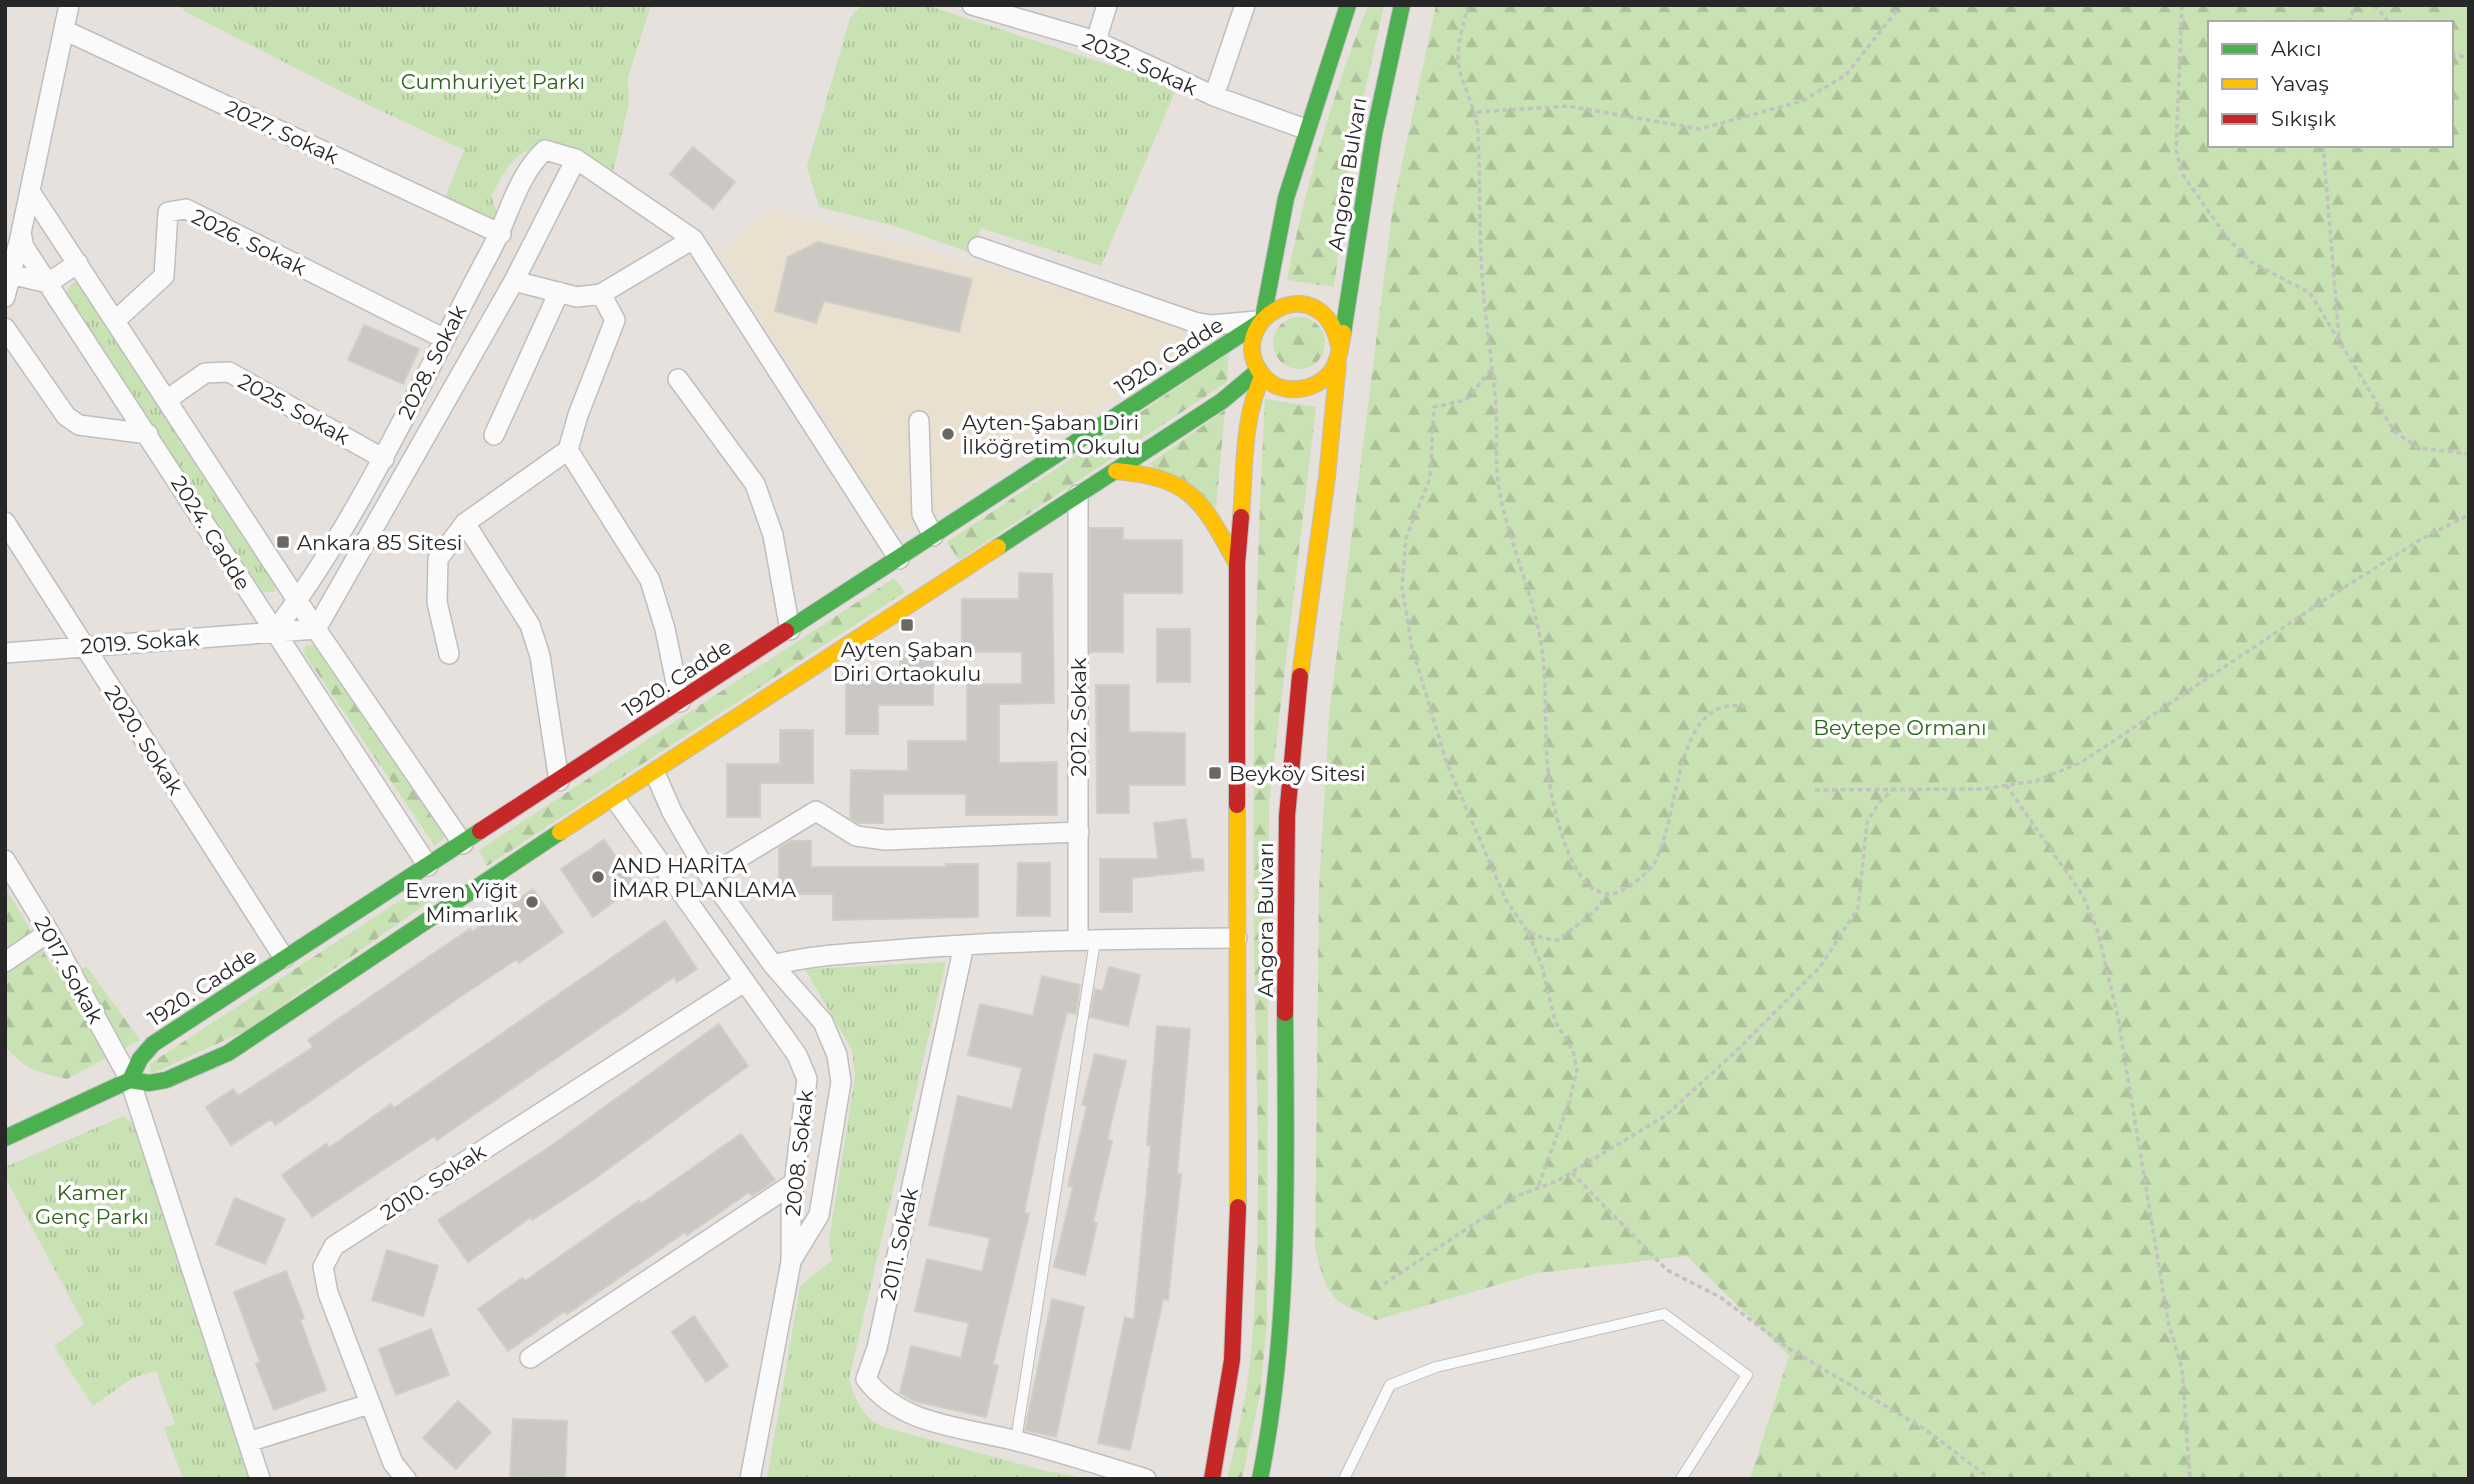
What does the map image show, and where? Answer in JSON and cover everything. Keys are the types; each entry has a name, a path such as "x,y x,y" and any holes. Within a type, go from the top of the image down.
{"main road":[{"name":"Angora Bulvarı","path":"1212,1479 1233,1360 1237,1271 1237,564 1249,422 1261,372 1252,346 1262,320 1270,258 1305,129 1348,5"},
{"name":"Angora Bulvarı","path":"1339,357 1370,142 1402,5"},
{"name":"Angora Bulvarı","path":"1260,1479 1280,1367 1286,1284 1289,772 1309,589 1334,432 1339,357 1339,334 1331,319 1310,305 1284,304 1262,320"},
{"name":"1920. Cadde","path":"130,1080 140,1059 153,1044 899,559 940,545 1262,320"},
{"path":"5,1138 130,1080 149,1083 166,1080 228,1053 446,894 487,880 615,799 1222,401 1261,372 1281,388 1304,390 1324,381 1339,357"},
{"path":"1116,471 1160,474 1188,489 1213,520 1237,564"},
{"path":"940,545 958,573"},
{"path":"899,559 924,596"},
{"path":"463,844 487,880"},
{"path":"428,866 446,894"}],"street":[{"path":"5,297 31,193 69,5"},
{"name":"2032. Sokak","path":"972,5 1096,41 1214,96 1305,129"},
{"path":"1096,41 1107,5"},
{"path":"1214,96 1245,5"},
{"name":"2027. Sokak","path":"64,30 500,233"},
{"name":"2028. Sokak","path":"274,632 298,601 384,459 443,338 500,233 531,163 545,150 576,159 693,239"},
{"name":"2028. Sokak","path":"316,629 514,281 576,159"},
{"name":"2024. Cadde","path":"31,193 316,629 463,844"},
{"name":"2026. Sokak","path":"116,320 164,276 168,212 186,209 443,338"},
{"name":"2024. Cadde","path":"21,233 24,247 428,866"},
{"path":"514,281 577,297 601,294 693,239 899,559"},
{"path":"978,247 1195,323 1211,325 1262,320"},
{"path":"10,274 48,283 78,263"},
{"path":"494,435 559,292"},
{"path":"449,654 437,603 438,559 465,523 568,450 578,415 615,320 601,294"},
{"path":"5,328 66,416 79,425 148,435"},
{"name":"2025. Sokak","path":"168,399 205,373 229,372 384,459"},
{"path":"678,379 755,484 773,535 790,630"},
{"path":"919,421 922,514 940,545"},
{"path":"568,450 650,580 665,629 680,702"},
{"name":"2012. Sokak","path":"1078,495 1079,832 1086,940"},
{"name":"2020. Sokak","path":"5,522 284,958"},
{"path":"465,523 530,625 540,656 558,781"},
{"name":"2019. Sokak","path":"5,653 316,629"},
{"path":"655,773 672,812 709,876 773,965 823,1022 837,1055 841,1082 819,1215 791,1262"},
{"name":"2008. Sokak","path":"615,799 797,1055 807,1079 790,1209 791,1262 750,1479"},
{"path":"709,876 816,811 856,836 886,839 1079,832"},
{"name":"2017. Sokak","path":"5,860 49,932 130,1080 260,1479"},
{"path":"5,962 49,932"},
{"path":"773,965 802,958 964,945 1237,938"},
{"name":"2011. Sokak","path":"964,945 877,1348 866,1379 880,1398 922,1419 1016,1440 1146,1479"},
{"name":"2010. Sokak","path":"406,1479 393,1463 328,1293 323,1267 334,1246 744,982"},
{"path":"530,1358 794,1183"},
{"path":"248,1442 369,1404"}],"lane":[{"path":"1016,1440 1086,940"},
{"path":"1344,1479 1390,1385 1436,1367 1664,1314 1747,1375 1681,1479"}],"path":[{"path":"1468,5 1458,60 1477,112 1482,271 1496,404 1498,480 1508,535 1526,579 1540,639 1552,797 1573,864 1586,881 1602,893 1619,893 1653,865 1666,832 1688,748 1699,721 1713,709 1734,704 1750,708"},
{"path":"1477,112 1569,106 1700,129 1802,101 1846,75 1901,5"},
{"path":"2182,5 2176,150 2183,175 2228,239 2251,262 2310,293 2394,431 2418,448 2469,454"},
{"path":"2374,5 2388,21"},
{"path":"2323,147 2340,342"},
{"path":"1491,370 1466,400 1434,408 1430,478 1406,538 1402,587 1412,648 1447,764 1506,900 1527,931 1542,966 1555,1020 1573,1051 1577,1070 1569,1103 1536,1189"},
{"path":"1815,790 1895,787 1981,789 2036,781 2082,762 2329,597 2423,538 2469,514"},
{"path":"2006,785 2083,896 2098,932 2118,1018 2168,1321 2182,1369 2190,1479"},
{"path":"1384,1284 1514,1197 1572,1173 1665,1116 1732,1055 1820,967 1858,908 1867,823 1878,804 1895,787"},
{"path":"1527,931 1542,938 1558,940 1594,912 1609,893"},
{"path":"1572,1173 1667,1270 1720,1297 1788,1348 1926,1430 1984,1474 1986,1479"}],"shaded area":[{"name":"Ayten-Şaban Diri İlköğretim Okulu","path":"772,209 1151,313 1205,338 918,529 895,530 720,255"}],"green space":[{"name":"Cumhuriyet Parkı","path":"181,5 651,5 628,77 629,103 613,172 624,182 617,197 611,196 541,147 531,149 516,158 500,179 491,196 498,215 487,234 481,237 438,215 464,150 356,99 184,11"},
{"path":"861,5 926,5 1177,87 1101,266 981,228 971,253 898,227 819,207 807,167 850,18"},
{"path":"1368,5 1384,5 1350,159 1334,287 1287,280 1321,141"},
{"name":"Beytepe Ormanı","path":"1436,5 2469,5 2469,1479 1750,1479 1789,1356 1687,1256 1538,1273 1376,1320 1339,1301 1323,1278 1315,1248 1319,889 1329,716 1393,206"},
{"path":"72,283 80,283 274,582 275,592 262,592 66,293"},
{"path":"1299,317 1309,319 1317,325 1323,333 1323,353 1317,361 1309,367 1299,369 1289,367 1281,361 1275,353 1273,343 1275,333 1281,325 1289,319"},
{"path":"1229,353 1227,382 959,560 947,542"},
{"path":"1265,399 1316,407 1269,804 1267,1322 1260,1394 1242,1479 1227,1479 1248,1375 1257,1244 1254,746"},
{"path":"1225,410 1216,508 1149,464"},
{"path":"894,578 905,592 487,866 479,850"},
{"path":"306,645 314,645 445,837 435,846 303,652"},
{"path":"429,886 436,897 247,1030 151,1074 150,1064 157,1059 419,888"},
{"path":"5,887 57,974 87,967 140,1040 67,1079 32,1069 19,1061 5,1046"},
{"path":"946,962 849,1379 861,1408 883,1427 1038,1469 1088,1479 767,1479 800,1286 832,1260 829,1241 855,1076 852,1050 805,969"},
{"name":"Kamer Genç Parkı","path":"124,1116 133,1124 252,1479 183,1479 164,1428 175,1424 156,1371 132,1378 93,1406 54,1346 84,1324 5,1177 5,1167"}],"building":[{"path":"693,147 735,182 713,209 670,174"},
{"path":"818,242 972,279 959,332 824,301 816,323 775,311 788,257"},
{"path":"364,325 419,349 403,384 348,360"},
{"path":"1090,528 1123,528 1123,540 1182,540 1182,593 1123,593 1123,652 1090,652"},
{"path":"1019,573 1052,574 1054,703 999,704 999,763 1057,762 1057,815 966,815 966,794 883,794 883,823 858,823 850,818 851,770 908,771 908,741 967,741 967,684 1022,684 1022,652 962,652 962,599 1019,599"},
{"path":"1157,629 1190,629 1190,682 1157,682"},
{"path":"900,652 933,652 933,705 878,705 878,734 846,734 846,681 900,681"},
{"path":"1096,685 1129,685 1129,732 1185,733 1185,785 1129,785 1129,813 1097,813"},
{"path":"780,730 813,730 813,783 760,783 760,817 727,817 727,764 780,764"},
{"path":"1186,819 1191,859 1203,859 1204,870 1132,878 1132,912 1100,912 1100,859 1158,859 1154,823"},
{"name":"AND HARİTA İMAR PLANLAMA","path":"604,840 636,886 593,917 561,869"},
{"path":"791,841 811,841 811,867 946,867 946,864 978,864 978,917 833,920 833,894 779,894 779,848"},
{"path":"1018,863 1050,863 1050,916 1017,916"},
{"path":"533,889 563,932 519,963 517,959 454,1001 275,1125 271,1119 231,1145 206,1107 233,1089 238,1096 313,1047 308,1040"},
{"path":"665,921 697,969 677,982 674,977 437,1140 434,1136 312,1217 282,1175 326,1144 329,1148 391,1104 394,1108"},
{"path":"1109,967 1140,975 1128,1026 1090,1017 1095,989 1103,991"},
{"path":"1042,976 1080,985 1076,1014 1067,1012 1056,1058 1024,1213 1029,1214 993,1364 998,1366 986,1417 914,1401 900,1393 911,1346 961,1358 969,1323 915,1311 927,1259 982,1272 990,1238 929,1225 958,1096 1012,1109 1022,1068 968,1055 980,1004 1033,1016"},
{"path":"719,1024 748,1066 593,1180 532,1220 531,1217 468,1262 438,1220 548,1148"},
{"path":"1157,1026 1190,1029 1177,1174 1181,1174 1168,1300 1163,1299 1130,1450 1098,1443 1125,1317 1134,1320 1151,1146 1147,1145"},
{"path":"1095,1054 1126,1061 1107,1140 1112,1141 1093,1222 1097,1223 1085,1275 1054,1267 1073,1187 1068,1186 1087,1106 1082,1105"},
{"path":"741,1134 775,1180 752,1196 749,1192 687,1235 685,1232 567,1314 565,1311 508,1351 478,1309 522,1278 525,1281 639,1201 641,1204"},
{"path":"235,1198 285,1219 265,1264 216,1244"},
{"path":"387,1250 438,1266 423,1316 372,1300"},
{"path":"286,1271 304,1318 300,1320 326,1390 274,1410 256,1364 260,1362 234,1292"},
{"path":"1052,1299 1084,1307 1056,1437 1025,1430"},
{"path":"694,1316 728,1366 706,1382 672,1332"},
{"path":"431,1329 449,1375 396,1395 379,1349"},
{"path":"458,1401 491,1432 456,1469 423,1438"},
{"path":"513,1419 567,1421 565,1479 510,1476"}],"traffic: fast":[{"path":"1263,318 1286,198 1348,5"},
{"path":"1343,333 1374,134 1402,5"},
{"path":"786,631 1260,322"},
{"path":"998,547 1222,401 1259,370"},
{"path":"130,1080 140,1059 153,1044 480,831"},
{"path":"5,1138 130,1080 149,1083 166,1080 228,1053 560,832"},
{"path":"1260,1479 1270,1421 1282,1305 1286,1188 1285,1013"}],"traffic: slow":[{"path":"1340,351 1331,323 1315,308 1297,304 1279,308 1264,320 1254,336 1253,355 1263,376 1279,387 1299,389 1318,383 1333,369 1340,352 1343,333"},
{"path":"1300,676 1327,477 1338,363"},
{"path":"1241,517 1248,426 1251,408 1263,375"},
{"path":"1116,471 1162,480 1192,496 1214,524 1237,564"},
{"path":"560,832 998,547"},
{"path":"1237,805 1238,1207"}],"traffic: jam":[{"path":"1237,805 1237,564 1241,517"},
{"path":"480,831 786,631"},
{"path":"1285,1013 1287,816 1300,676"},
{"path":"1212,1479 1232,1360 1238,1207"}],"place":[{"name":"Ayten-Şaban Diri İlköğretim Okulu","path":"948,434"},
{"name":"Ankara 85 Sitesi","path":"283,542"},
{"name":"Ayten Şaban Diri Ortaokulu","path":"907,625"},
{"name":"Beyköy Sitesi","path":"1215,773"},
{"name":"AND HARİTA İMAR PLANLAMA","path":"598,877"},
{"name":"Evren Yiğit Mimarlık","path":"532,902"}]}
